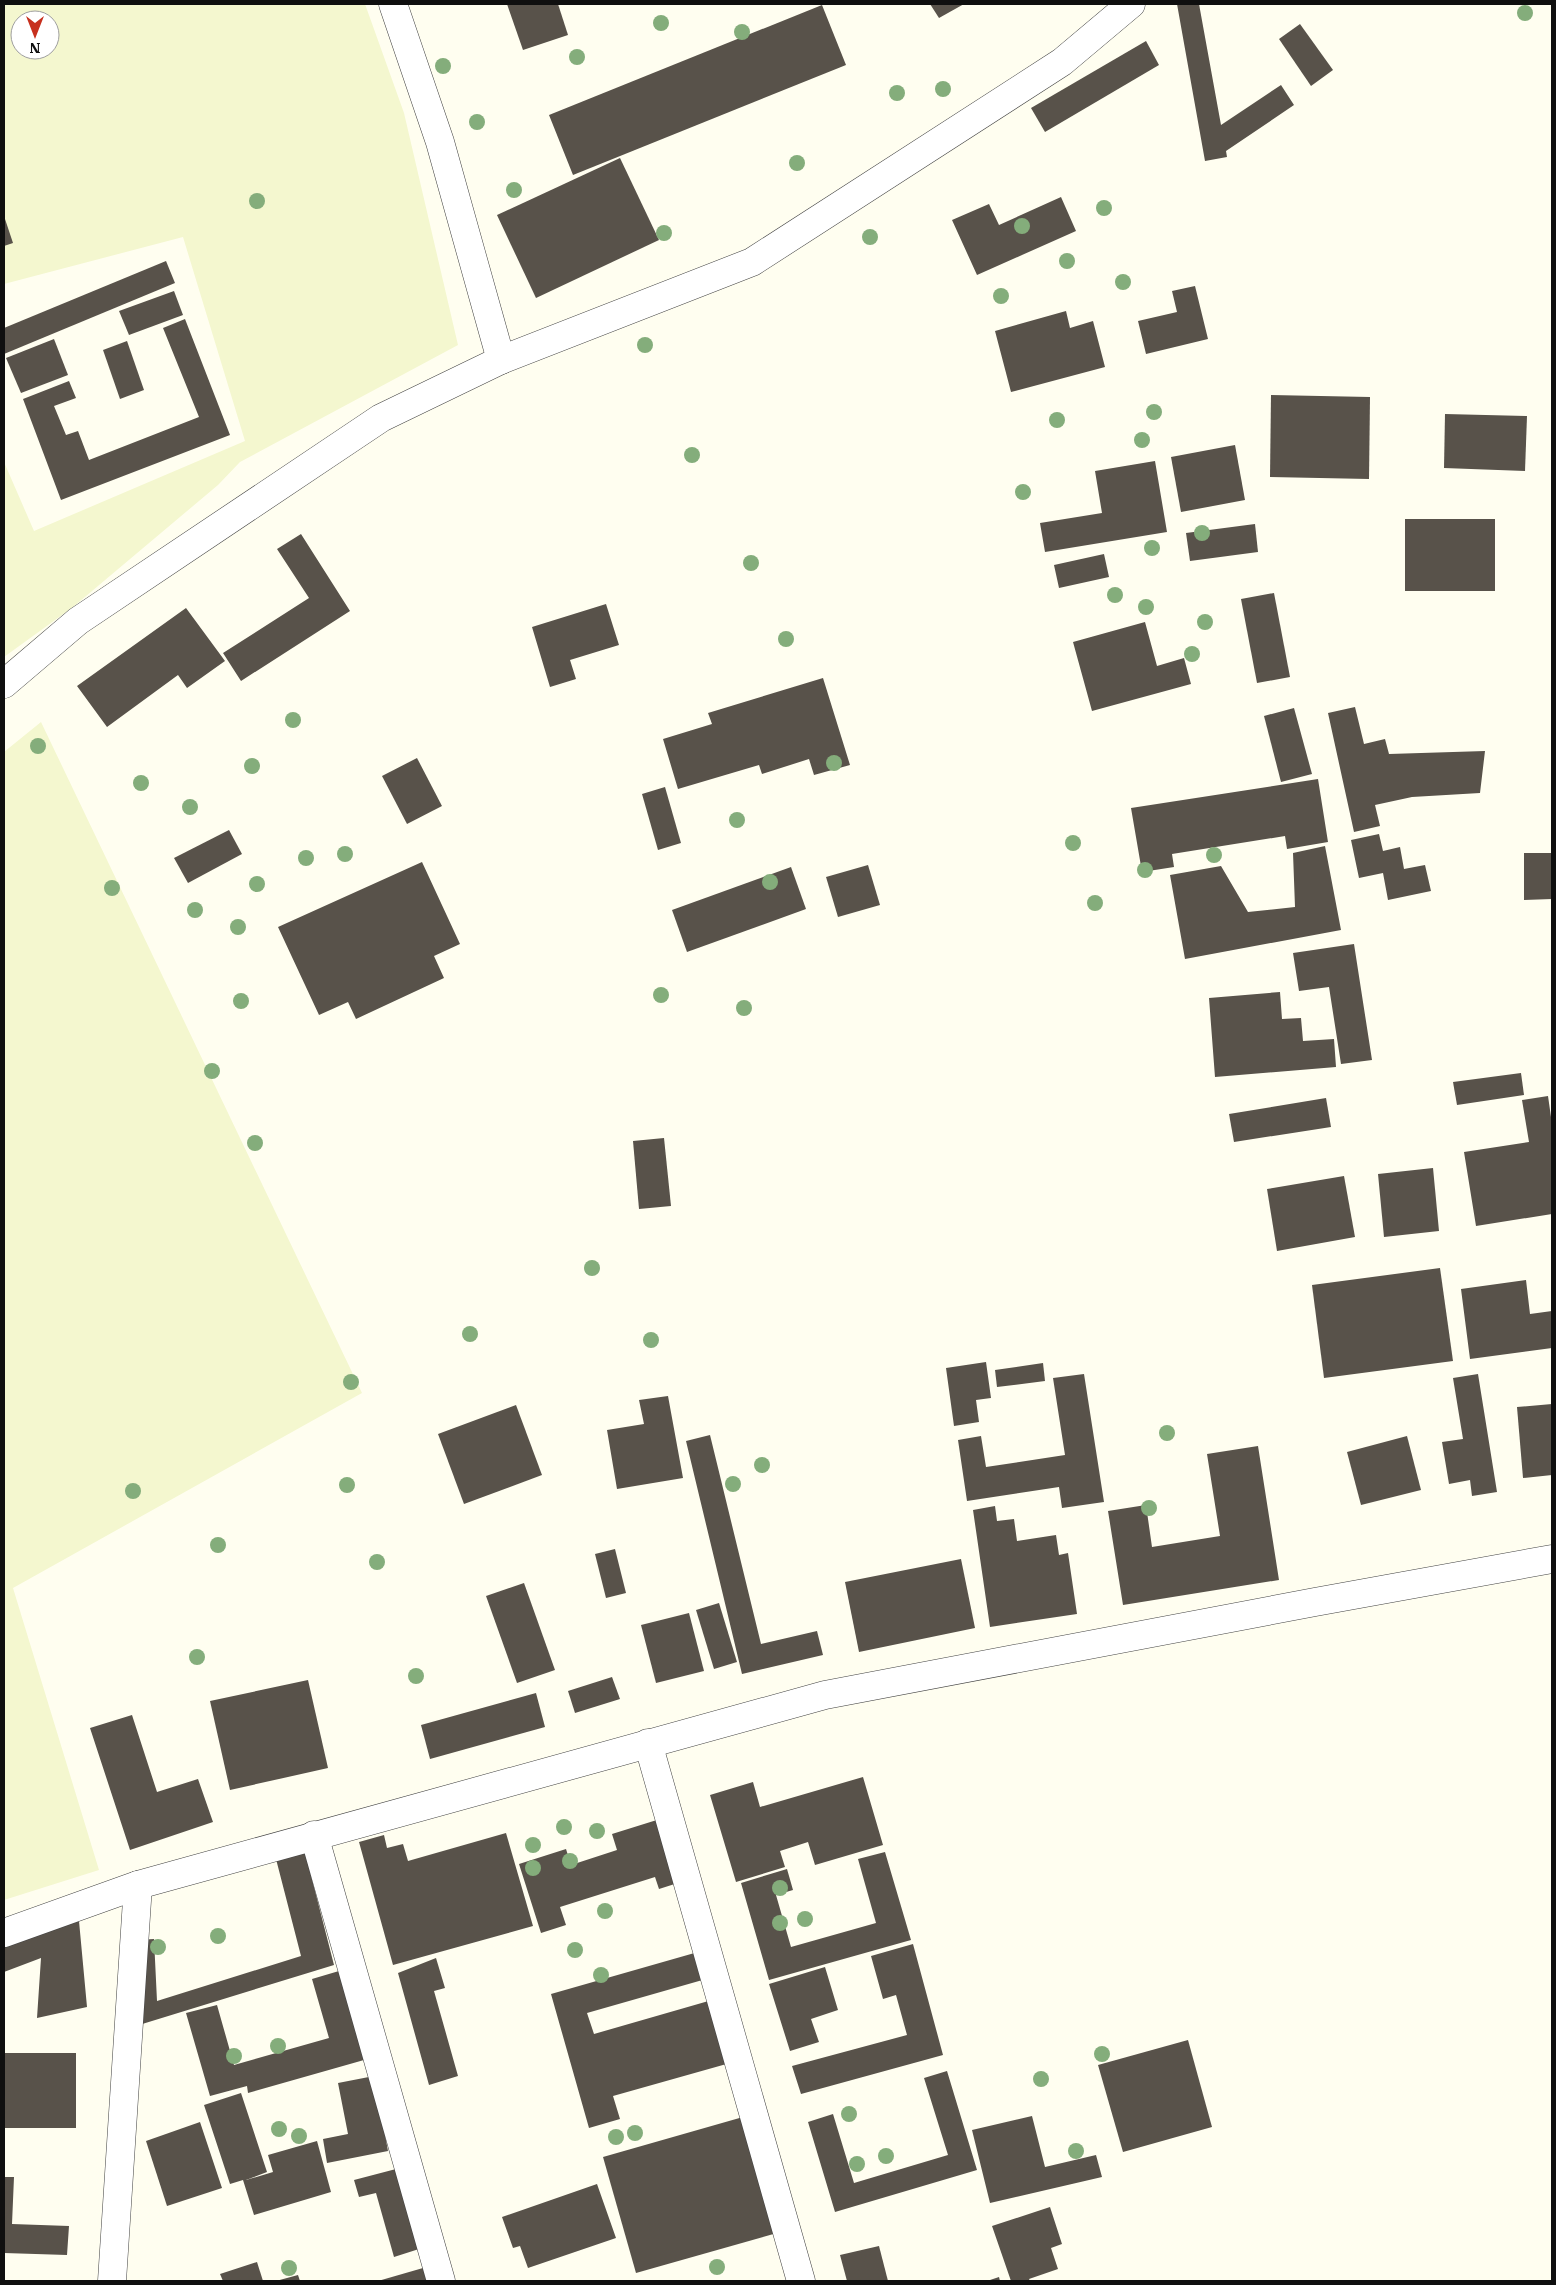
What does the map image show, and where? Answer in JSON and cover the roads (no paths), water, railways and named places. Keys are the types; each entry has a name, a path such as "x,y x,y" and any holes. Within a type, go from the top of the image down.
{"street":[{"path":"393,4 440,142 501,360"},
{"path":"4,684 78,621 381,418 501,360 752,262 1062,62 1131,4"},
{"path":"4,1933 138,1885 824,1695 1314,1602 1552,1560"},
{"path":"648,1744 801,2281"},
{"path":"314,1835 441,2281"},
{"path":"112,2281 138,1885"}]}
